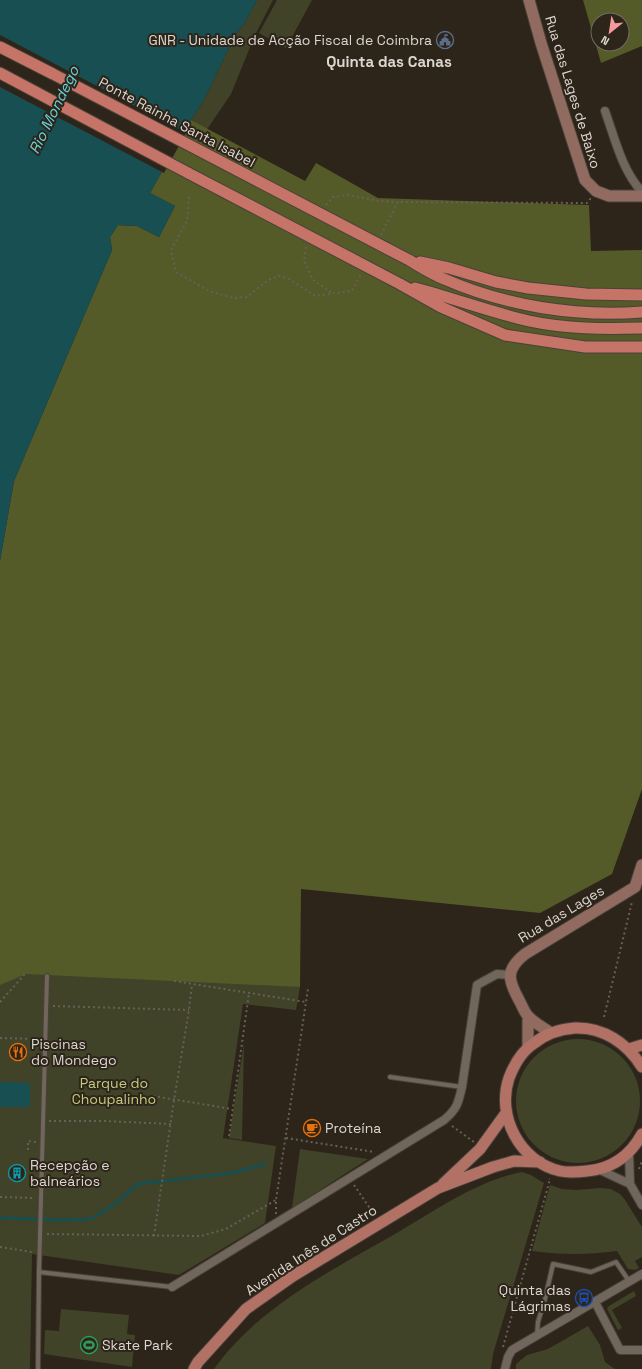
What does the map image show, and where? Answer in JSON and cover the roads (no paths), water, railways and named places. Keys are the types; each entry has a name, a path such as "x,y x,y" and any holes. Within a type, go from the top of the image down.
{"highway":[{"name":"Ponte Rainha Santa Isabel","path":"0,47 454,283 516,303 564,311 622,314 642,312"},
{"path":"0,73 441,307 506,335 585,347 642,347"},
{"path":"409,260 528,288 586,294 642,295"},
{"path":"400,284 472,306 531,321 586,328 642,328"}],"main road":[{"name":"Rua das Lages de Baixo","path":"529,0 541,43 585,180 596,191 609,196 642,196"},
{"name":"Rua das Lages","path":"510,974 515,963 524,954 635,887 642,866"},
{"path":"510,974 512,986 528,1016 551,1033"},
{"path":"528,1016 528,1047"},
{"path":"642,1067 629,1049 615,1038 598,1031 582,1028 566,1029 551,1033 528,1047 512,1070 507,1084 505,1098 506,1113 510,1128 518,1141 528,1153 540,1162 559,1170 576,1172 600,1170 616,1162 629,1152 638,1142 642,1134"},
{"path":"629,1049 642,1045"},
{"name":"Avenida Inês de Castro","path":"438,1188 480,1149 506,1113"},
{"name":"Avenida Inês de Castro","path":"194,1369 198,1362 246,1309 293,1276 438,1188 493,1167 514,1161 540,1162"}],"street":[{"path":"606,111 626,170 642,192"},
{"path":"172,1287 275,1225 444,1120 454,1112 458,1104 462,1087 477,985 496,974 510,974"},
{"path":"629,1152 630,1184 642,1205"},
{"path":"600,1170 630,1184"},
{"path":"505,1369 504,1356 512,1350 642,1274"},
{"path":"595,1302 620,1350 642,1350"}],"lane":[{"path":"38,1369 39,1272 47,976"},
{"path":"390,1077 462,1087"},
{"path":"537,1335 538,1322 554,1264 591,1272 616,1262 629,1282"},
{"path":"39,1272 172,1287"}],"water":[{"name":"Rio Mondego","path":"0,0 257,0 244,24 235,35 204,100 150,193 175,206 159,237 137,226 118,225 110,237 112,250 14,481 0,561"},
{"path":"0,1082 30,1083 30,1107 0,1107"}],"waterway":[{"path":"0,1218 63,1220 91,1219 115,1204 138,1184 232,1173 265,1164"}],"place":[{"name":"GNR - Unidade de Acção Fiscal de Coimbra","path":"445,40"},
{"name":"Piscinas do Mondego","path":"18,1052"},
{"name":"Proteína","path":"312,1128"},
{"name":"Recepção e balneários","path":"17,1173"},
{"name":"Quinta das Lágrimas","path":"584,1298"},
{"name":"Skate Park","path":"89,1345"}],"district":[{"name":"Quinta das Canas","path":"389,62"}],"park label":[{"name":"Parque do Choupalinho","path":"114,1092"}]}
